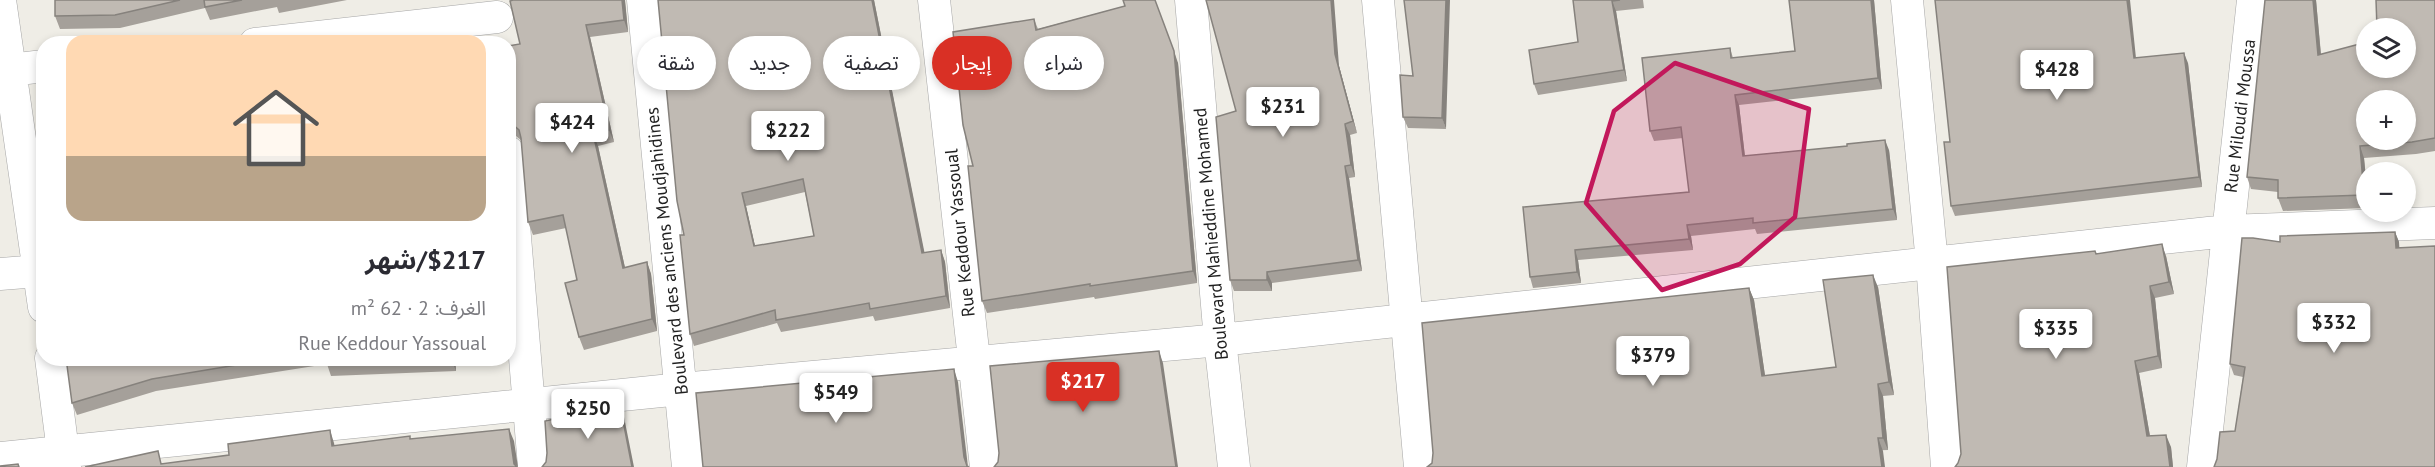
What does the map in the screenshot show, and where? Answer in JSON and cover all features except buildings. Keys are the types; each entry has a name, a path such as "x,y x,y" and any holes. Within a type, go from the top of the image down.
{"street":[{"path":"0,0 36,220"},
{"name":"Boulevard des anciens Moudjahidines","path":"643,0 688,467"},
{"name":"Rue Keddour Yassoual","path":"934,0 986,467"},
{"name":"Boulevard Mahieddine Mohamed","path":"1191,0 1220,340 1234,467"},
{"path":"1378,0 1420,467"},
{"path":"1907,0 1932,263 1947,467"},
{"name":"Rue Miloudi Moussa","path":"2203,467 2253,0"},
{"path":"336,36 498,20"},
{"path":"10,70 36,67"},
{"path":"0,458 64,459 529,404 681,388 1220,340 2227,231 2435,223"},
{"path":"516,258 534,467"},
{"path":"0,274 36,271"},
{"path":"52,366 64,459"}],"highlighted area":[{"path":"1675,63 1809,109 1795,217 1740,264 1662,290 1586,203 1614,111"}]}
